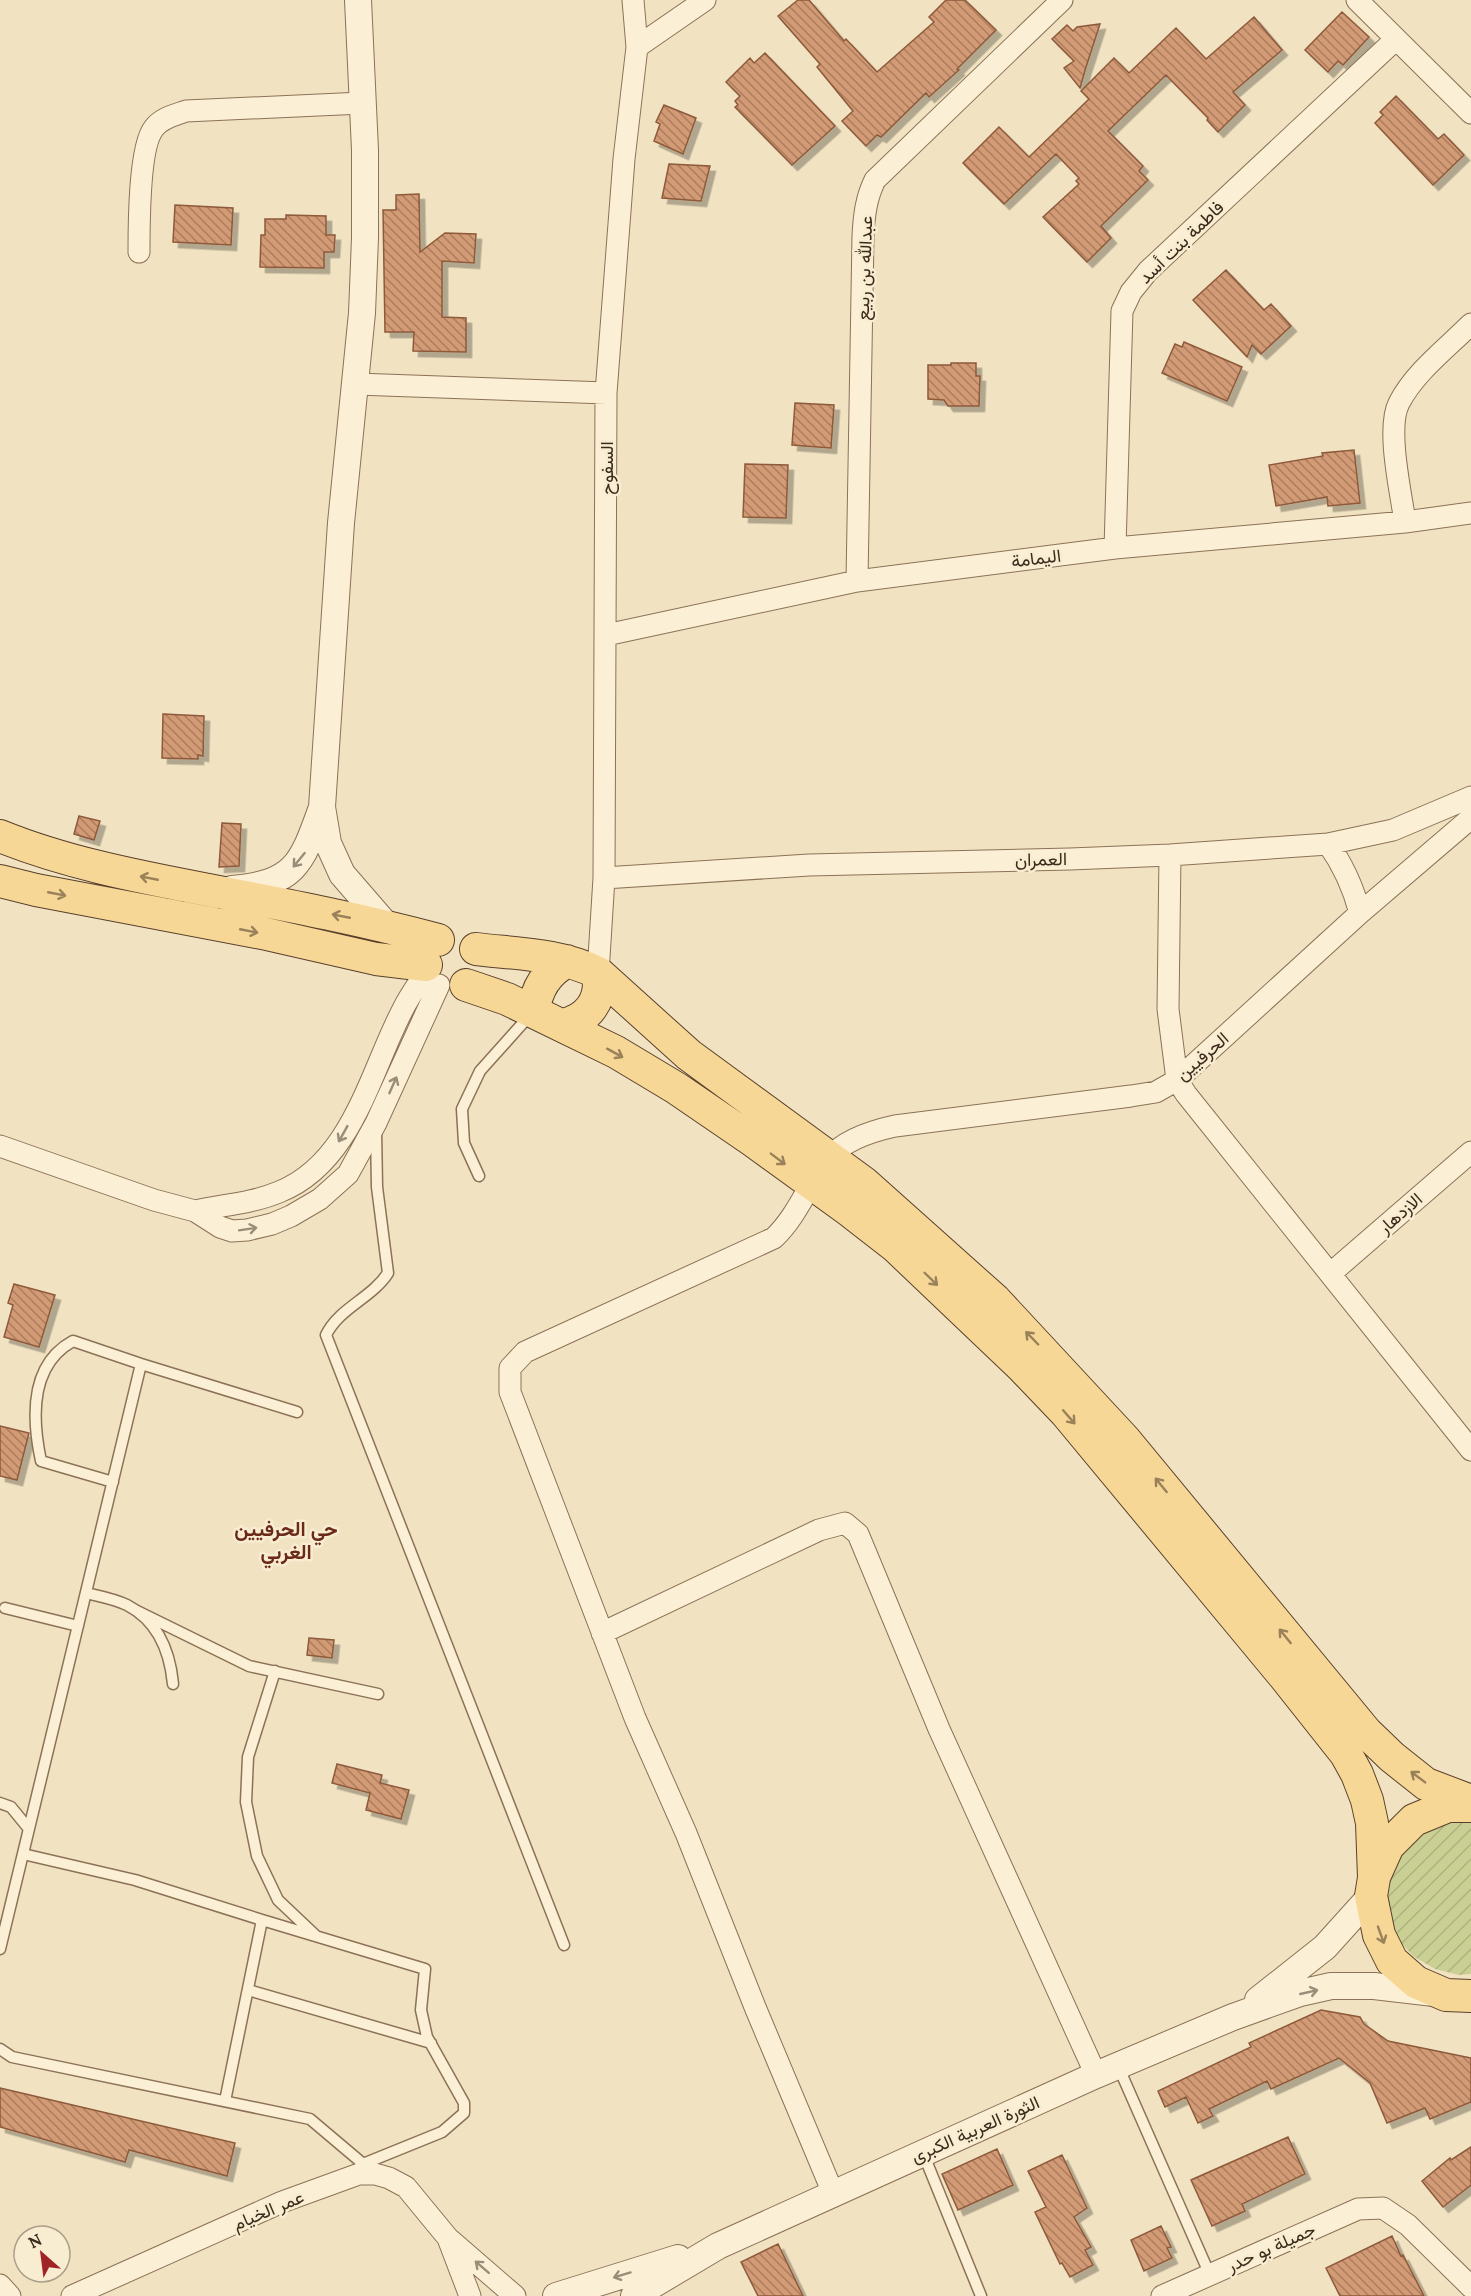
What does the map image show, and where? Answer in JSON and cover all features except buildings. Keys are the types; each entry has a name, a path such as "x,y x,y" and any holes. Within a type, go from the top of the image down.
{"main road":[{"path":"0,836 27,847 133,875 387,926 439,969 562,1025 676,1088 752,1140 895,1246 1029,1374 1066,1413 1346,1754 1367,1800 1372,1823 1372,1887 1379,1935 1392,1961 1416,1982 1459,1995"},
{"path":"0,881 36,890 262,933 376,959 439,969 478,972 480,960 476,949 567,961 598,973 689,1055 864,1184 972,1279 1045,1351 1125,1440 1366,1732 1392,1757 1426,1784 1471,1801"},
{"path":"534,1011 537,994 545,978 567,961"},
{"path":"562,1025 579,1020 592,1008 599,991 598,973"},
{"path":"1372,1887 1388,1845 1414,1820 1448,1806 1471,1806"}],"street":[{"path":"358,0 365,238 356,384 341,523 322,807 328,843 342,874 387,926"},
{"name":"السفوح","path":"598,973 604,879 606,393 624,159 637,47 633,0"},
{"path":"637,47 705,0"},
{"name":"عبدالله بن ربيع","path":"857,581 863,236 869,192 875,180 1062,0"},
{"path":"1357,0 1471,113"},
{"name":"فاطمة بنت أسد","path":"1116,548 1122,311 1131,292 1148,271 1395,40"},
{"path":"139,252 139,200 148,142 152,129 160,121 186,111 362,103"},
{"path":"1405,522 1393,427 1398,404 1418,376 1471,324"},
{"path":"356,384 606,393"},
{"name":"اليمامة","path":"606,635 857,581 1116,548 1405,522 1471,513"},
{"name":"العمران","path":"604,879 809,864 1170,855 1328,844 1393,830 1471,797"},
{"path":"214,891 267,885 285,875 297,864 307,849 322,807"},
{"name":"الحرفيين","path":"829,1157 853,1140 881,1129 1156,1092 1177,1080 1360,913 1471,818"},
{"path":"1328,844 1353,884 1360,913"},
{"path":"1170,855 1168,1009 1177,1080 1471,1450"},
{"path":"0,1146 154,1200 195,1211 220,1227 232,1231 272,1224 320,1199 348,1174 376,1123 439,969"},
{"path":"195,1211 272,1195 289,1188 317,1170 331,1155 343,1136 370,1084 403,1009 439,969"},
{"name":"الازدهار","path":"1330,1274 1471,1152"},
{"path":"829,1157 784,1228 774,1238 525,1352 510,1368 510,1392 635,1718 686,1833 833,2193"},
{"path":"602,1633 819,1530 845,1523 858,1534 939,1729 1107,2071"},
{"name":"الثورة العربية الكبرى","path":"1233,2017 1325,1947 1372,1887"},
{"name":"الثورة العربية الكبرى","path":"634,2296 718,2246 923,2152 1233,2017 1300,1993 1331,1986 1374,1986 1459,1995"},
{"path":"369,2169 406,2187 448,2238 515,2296"},
{"name":"عمر الخيام","path":"72,2296 282,2202 369,2169"},
{"name":"جميلة بو حدر","path":"1162,2296 1358,2209 1383,2208 1408,2225 1471,2288"},
{"path":"448,2238 470,2296"},
{"name":"الثورة العربية الكبرى","path":"556,2296 718,2246"},
{"path":"0,2285 10,2296"}],"lane":[{"path":"479,1176 464,1143 462,1109 480,1071 534,1011"},
{"path":"376,1123 377,1187 388,1273 331,1324 326,1335 564,1945"},
{"path":"113,1482 41,1461 34,1411 45,1368 61,1348 74,1341 297,1412"},
{"path":"0,1949 141,1364"},
{"path":"86,1593 126,1604 148,1620 166,1649 171,1664 173,1684"},
{"path":"5,1608 78,1626"},
{"path":"135,1610 249,1666 378,1694"},
{"path":"275,1671 248,1757 246,1802 257,1856 278,1900 318,1937"},
{"path":"0,1803 11,1807 29,1829"},
{"path":"0,2049 12,2057 310,2119 369,2169 442,2132 464,2114 464,2103 431,2043 421,2010 425,1968 135,1880 23,1854"},
{"path":"225,2101 262,1920"},
{"path":"248,1990 431,2043"},
{"path":"1107,2071 1210,2275"},
{"path":"923,2152 981,2296"}],"green space":[{"path":"1471,1816 1471,1974 1459,1975 1435,1969 1413,1956 1396,1937 1387,1914 1385,1889 1392,1862 1429,1824"}],"district":[{"name":"حي الحرفيين الغربي","path":"286,1540"}]}
